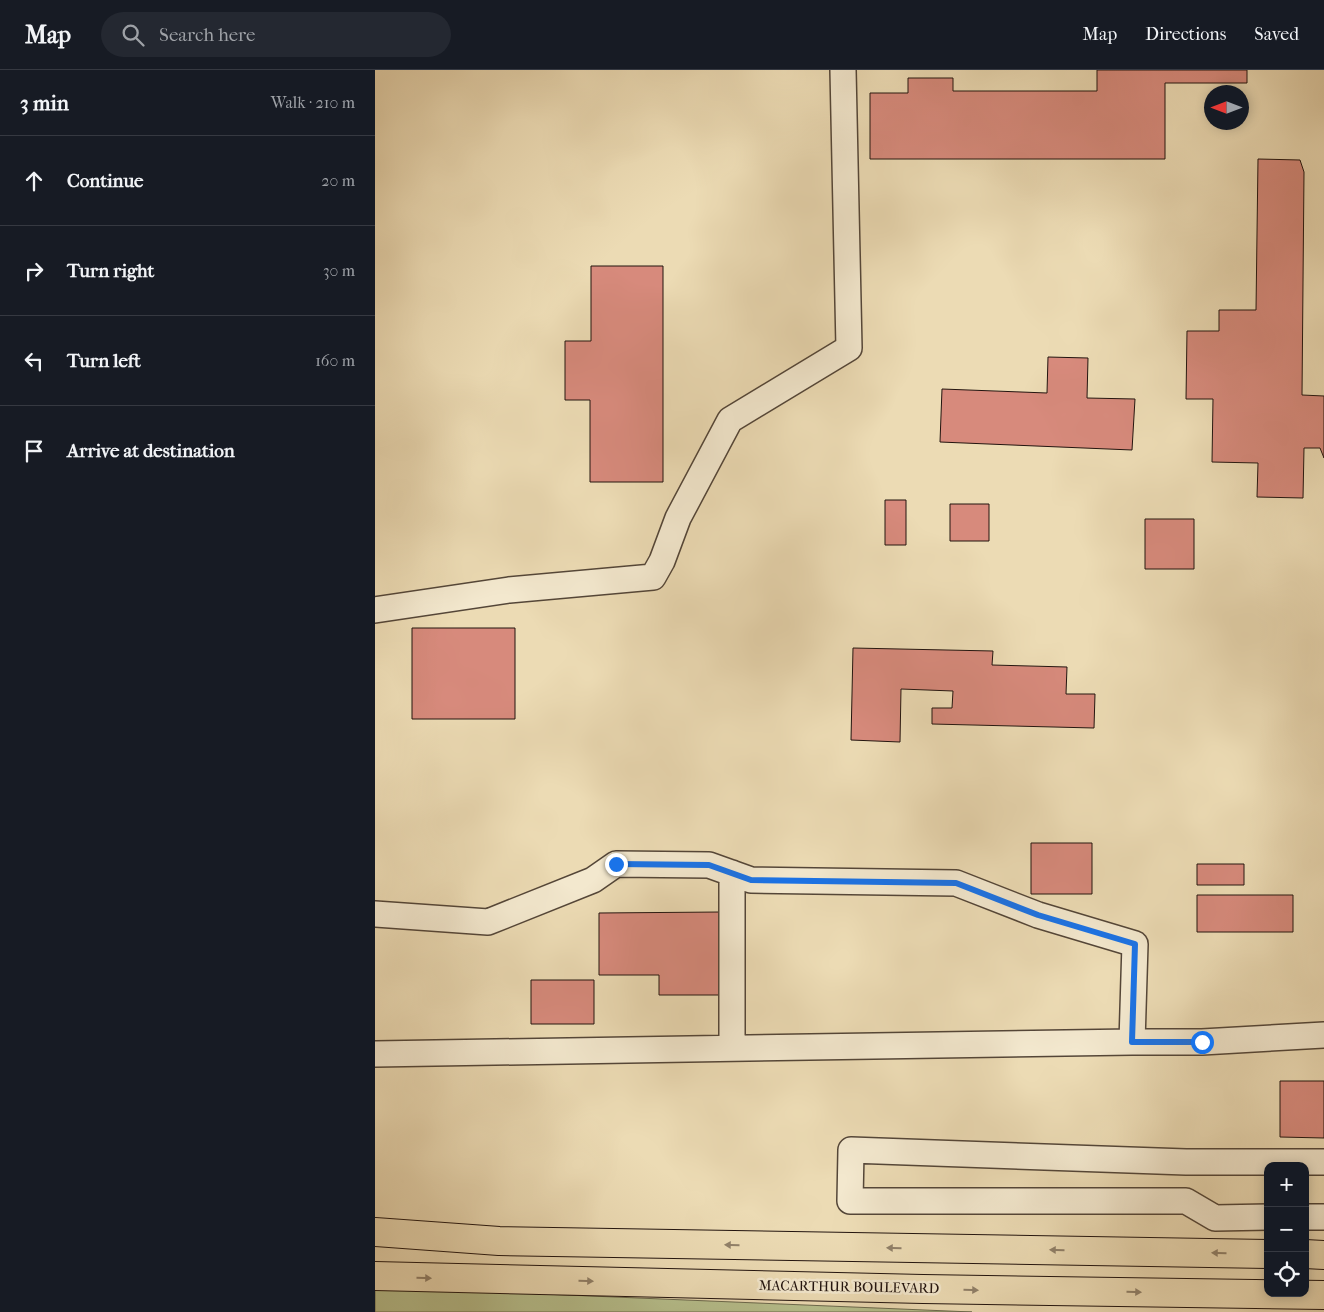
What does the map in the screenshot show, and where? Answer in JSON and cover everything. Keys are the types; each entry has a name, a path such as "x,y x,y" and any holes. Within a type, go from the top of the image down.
{"main road":[{"path":"375,1232 499,1241 1264,1254"},
{"path":"1309,1254 1324,1255"},
{"name":"MACARTHUR BOULEVARD","path":"375,1276 913,1289 1324,1295"}],"lane":[{"path":"375,610 509,590 653,577 662,560 678,518 730,420 849,348 843,70"},
{"path":"375,914 488,922 593,880 616,864 709,865 751,880 956,883 1038,915 1135,944 1132,1042"},
{"path":"732,874 732,1048"},
{"path":"375,1054 1202,1042 1324,1035"},
{"path":"1264,1217 1215,1218 1186,1201 850,1201 851,1150 1187,1162 1324,1162"},
{"path":"1186,1201 1187,1162"},
{"path":"1309,1217 1324,1217"}],"green space":[{"path":"375,1287 972,1312 375,1312"}],"building":[{"path":"1097,70 1247,70 1247,83 1165,83 1165,159 870,159 870,93 908,93 908,78 953,78 953,91 1097,91"},
{"path":"1258,159 1300,160 1304,172 1302,395 1324,396 1324,458 1320,448 1304,448 1303,498 1257,497 1258,463 1212,462 1213,399 1186,399 1187,331 1219,331 1219,310 1256,310"},
{"path":"591,266 663,266 663,482 590,482 590,400 565,400 565,341 591,341"},
{"path":"1048,357 1088,358 1087,398 1135,399 1132,450 940,442 942,389 1047,393"},
{"path":"885,500 906,500 906,545 885,545"},
{"path":"950,504 989,504 989,541 950,541"},
{"path":"1145,519 1194,519 1194,569 1145,569"},
{"path":"412,628 515,628 515,719 412,719"},
{"path":"853,648 993,651 992,665 1067,667 1066,694 1095,694 1094,728 932,724 932,708 952,708 953,691 901,689 900,742 851,740"},
{"path":"1031,843 1092,843 1092,894 1031,894"},
{"path":"1197,864 1244,864 1244,885 1197,885"},
{"path":"1197,895 1293,895 1293,932 1197,932"},
{"path":"720,912 721,995 659,995 659,975 599,975 599,913"},
{"path":"531,980 594,980 594,1024 531,1024"},
{"path":"1280,1081 1324,1081 1324,1138 1280,1137"}],"route":[{"path":"616,864 709,865 751,880 956,883 1038,915 1135,944 1132,1042 1202,1042"}]}
